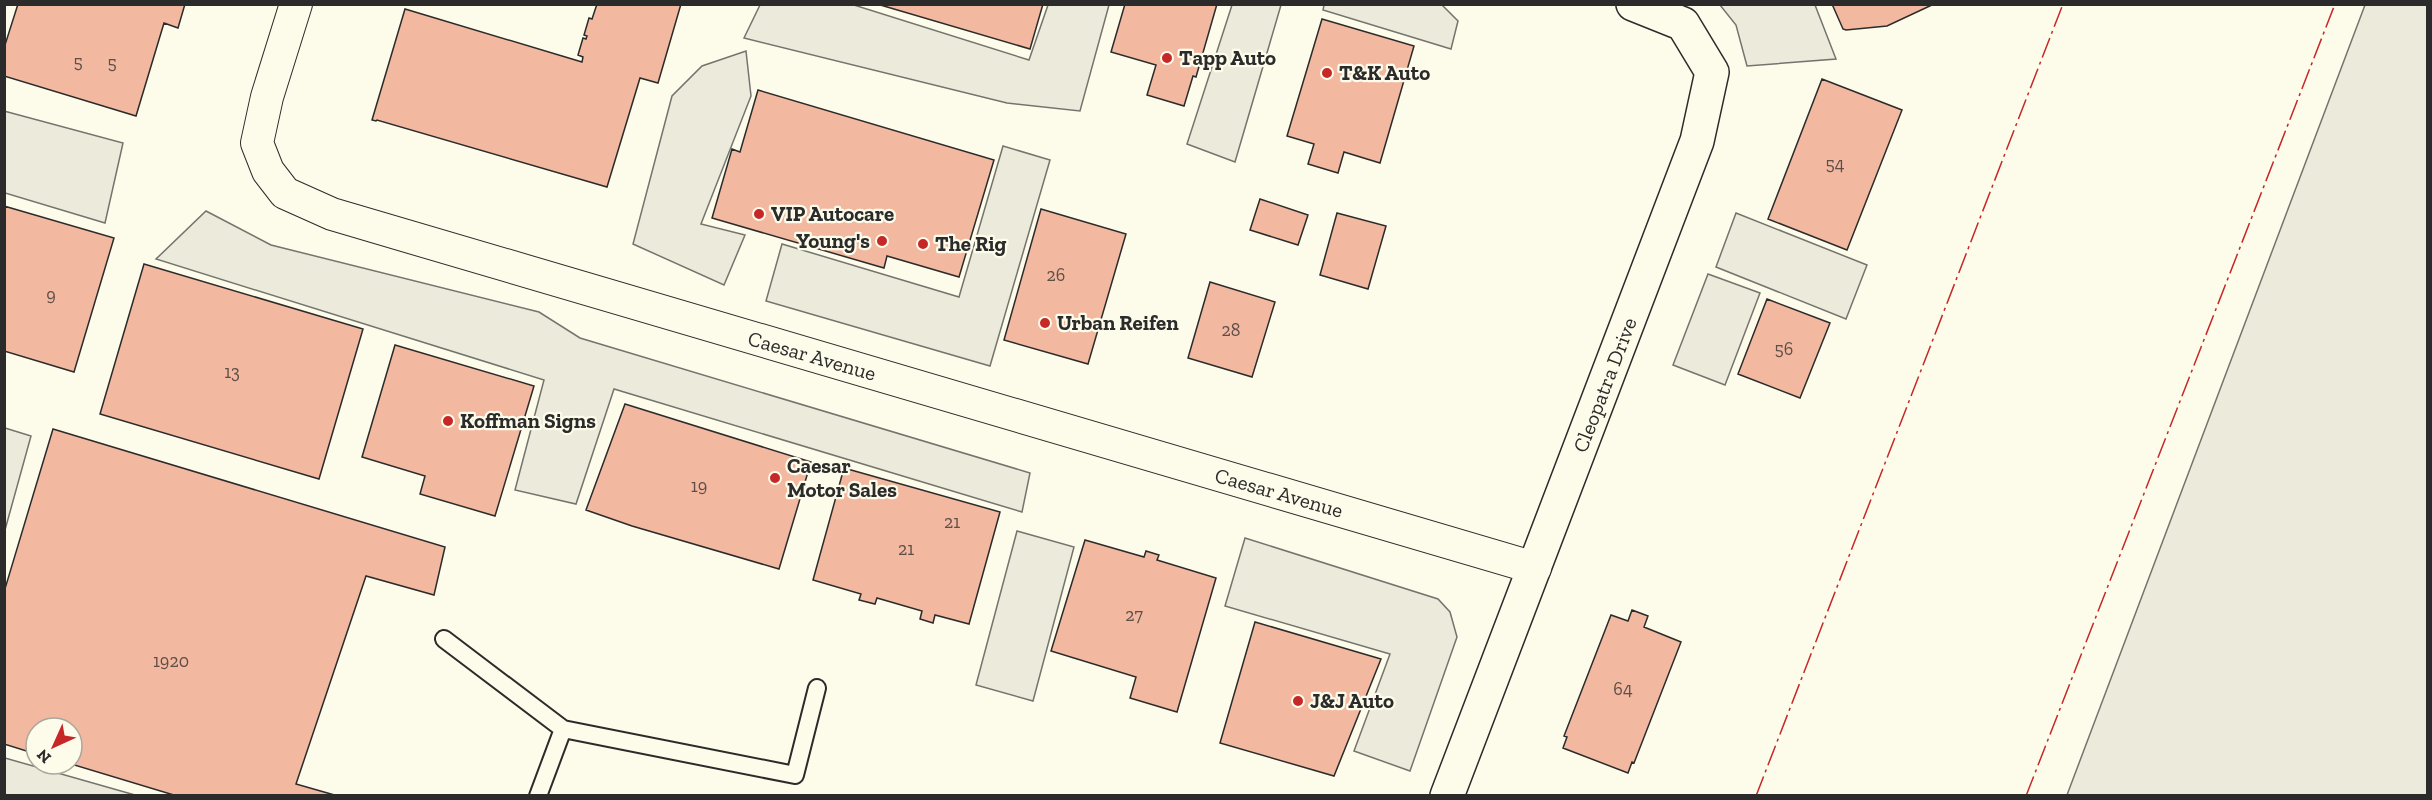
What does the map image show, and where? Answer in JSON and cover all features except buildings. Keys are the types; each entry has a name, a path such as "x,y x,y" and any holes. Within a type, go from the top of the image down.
{"street":[{"name":"Caesar Avenue","path":"296,4 267,98 257,143 268,171 285,193 332,214 1535,568"},
{"name":"Cleopatra Drive","path":"1447,795 1697,141 1712,72 1683,24 1633,4"}],"lane":[{"path":"444,639 563,729 795,775 818,688"},
{"path":"538,795 563,729"}],"shaded area":[{"path":"760,5 854,5 1029,60 1048,5 1109,5 1080,111 1007,103 744,38"},
{"path":"1232,5 1281,5 1235,162 1187,144"},
{"path":"1324,5 1442,5 1458,21 1451,49 1323,10"},
{"path":"1720,5 1815,5 1836,59 1747,66 1736,25"},
{"path":"2365,5 2427,5 2427,795 2067,795"},
{"path":"746,51 751,96 701,224 745,235 724,285 633,244 672,96 702,66"},
{"path":"4,111 123,143 105,223 5,193"},
{"path":"1003,146 1050,160 990,366 766,301 782,244 959,297"},
{"path":"206,211 271,245 539,312 580,338 1030,473 1022,512 614,389 576,504 515,490 544,380 156,259"},
{"path":"1736,213 1867,265 1846,319 1716,267"},
{"path":"1708,274 1760,293 1725,385 1673,365"},
{"path":"4,428 31,436 5,530"},
{"path":"1017,531 1074,547 1033,701 976,685"},
{"path":"1245,538 1438,599 1450,612 1457,637 1410,771 1354,751 1390,654 1225,606"},
{"path":"4,758 24,763 24,776 68,776 135,795 5,795"}],"power":[{"path":"1756,796 2063,4"},
{"path":"2026,796 2335,4"}],"place":[{"name":"Tapp Auto","path":"1167,58"},
{"name":"T&K Auto","path":"1327,73"},
{"name":"VIP Autocare","path":"759,214"},
{"name":"Young's","path":"882,241"},
{"name":"The Rig","path":"923,244"},
{"name":"Urban Reifen","path":"1045,323"},
{"name":"Koffman Signs","path":"448,421"},
{"name":"Caesar Motor Sales","path":"775,478"},
{"name":"J&J Auto","path":"1298,701"}]}
